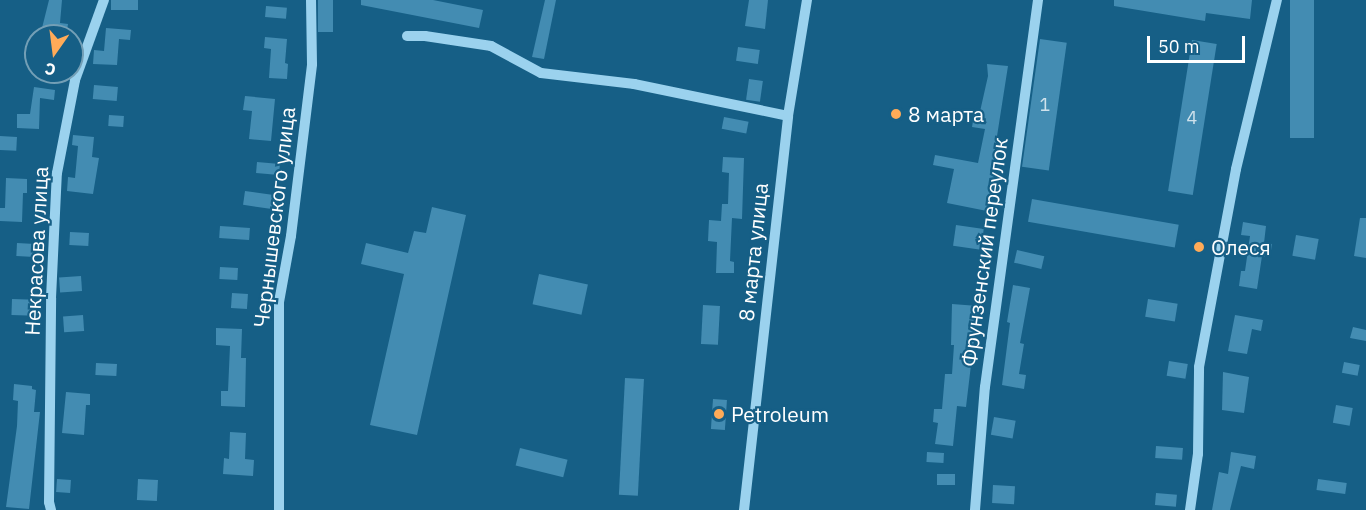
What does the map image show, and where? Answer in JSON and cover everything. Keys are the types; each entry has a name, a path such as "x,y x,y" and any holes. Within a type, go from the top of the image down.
{"street":[{"name":"Некрасова улица","path":"51,510 49,502 51,298 57,172 75,80 104,0"},
{"name":"Чернышевского улица","path":"279,510 279,302 291,236 312,64 311,0"},
{"name":"8 марта улица","path":"744,510 788,116 807,0"},
{"name":"Фрунзенский переулок","path":"975,510 985,387 1038,0"},
{"path":"1190,510 1198,454 1199,367 1236,169 1277,0"},
{"path":"407,36 425,36 491,46 542,73 634,84 788,116"}],"building":[{"path":"49,0 62,0 60,23 68,24 43,24"},
{"path":"111,0 138,0 138,10 111,10"},
{"path":"318,0 333,0 333,32 318,32"},
{"path":"361,0 433,0 483,10 479,28 361,5"},
{"path":"545,0 556,0 544,59 532,57"},
{"path":"749,0 768,0 765,29 745,26"},
{"path":"1114,0 1252,0 1250,19 1206,13 1205,21 1114,6"},
{"path":"1290,0 1314,0 1314,138 1290,138"},
{"path":"266,6 287,8 286,19 265,17"},
{"path":"106,28 131,30 130,40 119,39 117,65 93,64 94,50 104,51"},
{"path":"265,37 287,39 285,63 288,64 287,79 269,78 271,49 264,48"},
{"path":"1040,39 1067,43 1049,171 1022,167"},
{"path":"1192,40 1217,44 1193,195 1168,191"},
{"path":"738,47 760,50 758,64 736,61"},
{"path":"987,64 1008,66 995,149 994,167 996,167 987,211 947,203 954,169 933,165 935,155 978,163 985,129 972,127 974,115 979,116 988,76"},
{"path":"749,79 763,81 760,102 746,100"},
{"path":"94,85 118,87 117,101 93,99"},
{"path":"34,87 55,90 54,100 40,98 39,129 17,128 17,114 30,114"},
{"path":"245,96 275,99 271,141 249,139 252,111 243,110"},
{"path":"109,115 124,116 123,127 108,126"},
{"path":"724,117 749,122 746,134 722,129"},
{"path":"73,135 94,137 92,157 99,158 93,194 67,191 68,177 75,178 78,146 72,145"},
{"path":"0,136 17,137 16,151 0,150"},
{"path":"723,157 744,158 742,219 732,218 730,261 734,262 734,273 716,273 717,242 708,241 709,220 721,221 722,204 728,204 729,173 722,172"},
{"path":"257,162 280,164 279,175 256,173"},
{"path":"6,178 27,179 27,193 23,193 22,222 0,221 0,208 5,208"},
{"path":"245,191 274,195 272,209 243,205"},
{"path":"1032,199 1179,225 1175,248 1028,222"},
{"path":"432,207 466,215 417,435 370,425 404,274 361,264 366,243 408,253 414,231 426,233"},
{"path":"1360,218 1366,218 1366,258 1354,256"},
{"path":"1243,222 1266,226 1264,243 1272,244 1270,257 1262,256 1257,289 1239,286 1241,271 1245,271 1250,236 1241,235"},
{"path":"956,225 984,229 981,250 953,246"},
{"path":"220,226 250,228 249,240 219,238"},
{"path":"70,232 89,233 88,246 69,245"},
{"path":"1296,235 1319,239 1315,260 1292,256"},
{"path":"17,243 35,244 34,257 16,256"},
{"path":"1017,250 1044,256 1041,269 1014,263"},
{"path":"220,267 238,268 237,280 219,279"},
{"path":"539,274 588,284 581,315 533,304"},
{"path":"81,276 82,291 60,292 59,278"},
{"path":"1013,285 1030,288 1020,343 1024,344 1019,374 1026,375 1024,389 1002,385 1010,323 1007,322"},
{"path":"232,293 248,294 247,309 231,308"},
{"path":"12,299 35,300 34,316 11,315"},
{"path":"1148,299 1178,304 1175,321 1145,317"},
{"path":"952,304 978,306 966,407 957,406 953,446 935,444 938,423 933,422 934,409 942,409 945,374 952,374 954,345 951,345"},
{"path":"703,305 720,306 718,345 701,344"},
{"path":"83,315 84,331 64,332 63,316"},
{"path":"1235,315 1263,320 1261,331 1252,329 1247,354 1228,351"},
{"path":"1353,327 1366,330 1366,341 1350,338"},
{"path":"216,328 242,329 241,358 246,358 245,407 221,406 221,391 228,391 230,346 216,345"},
{"path":"1169,361 1188,364 1185,379 1167,376"},
{"path":"1344,362 1360,365 1358,376 1342,373"},
{"path":"96,363 117,364 116,376 95,375"},
{"path":"1223,372 1249,377 1244,413 1222,410"},
{"path":"625,378 644,379 638,496 619,495"},
{"path":"14,384 32,386 32,389 36,390 34,412 40,412 29,509 6,507 17,426 18,401 13,400"},
{"path":"66,392 90,394 90,405 86,405 84,435 62,433"},
{"name":"Petroleum","path":"713,399 727,400 725,430 711,429"},
{"path":"1336,405 1353,408 1350,426 1333,423"},
{"path":"994,417 1016,421 1013,439 991,435"},
{"path":"230,432 246,433 245,459 254,460 253,476 223,474 224,458 229,459"},
{"path":"1156,446 1183,448 1182,460 1155,458"},
{"path":"520,448 568,460 563,477 516,465"},
{"path":"927,452 944,453 943,463 926,462"},
{"path":"1231,452 1256,456 1254,469 1241,466 1230,510 1212,510 1219,472 1228,474"},
{"path":"937,474 955,474 955,485 937,485"},
{"path":"57,479 71,480 70,493 56,492"},
{"path":"138,479 158,480 157,501 137,500"},
{"path":"1318,479 1347,483 1345,494 1316,490"},
{"path":"993,485 1015,486 1014,504 992,503"},
{"path":"1156,493 1177,495 1176,507 1155,505"}],"place":[{"name":"8 марта","path":"896,114"},
{"name":"Олеся","path":"1199,247"},
{"name":"Petroleum","path":"719,414"}]}
